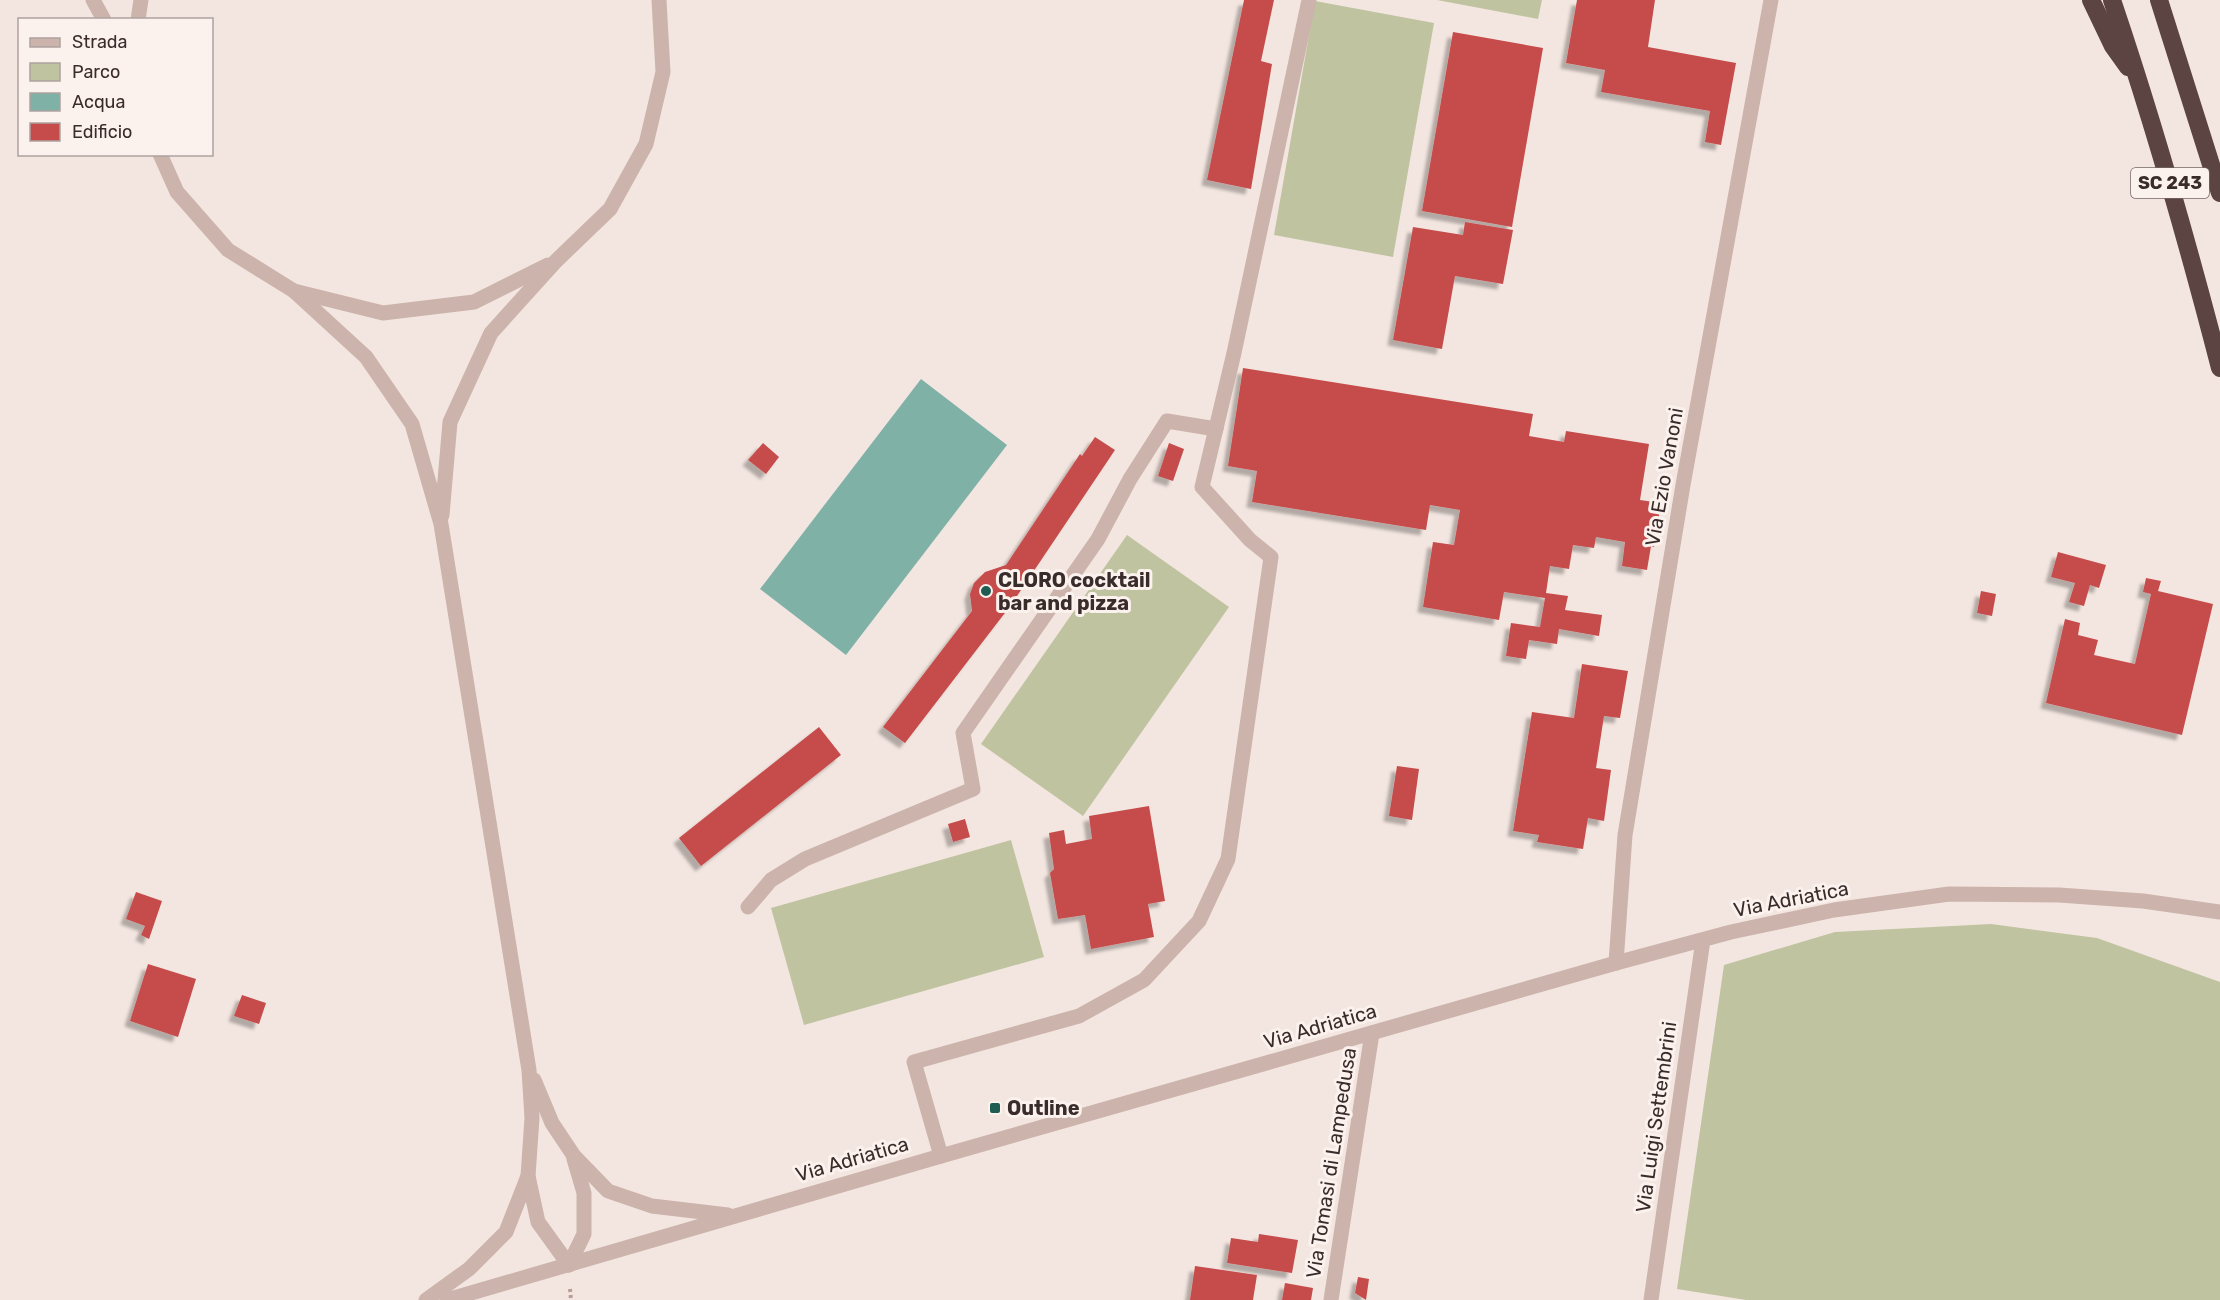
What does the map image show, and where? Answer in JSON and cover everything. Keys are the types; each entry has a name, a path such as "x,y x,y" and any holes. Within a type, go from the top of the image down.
{"highway":[{"path":"2091,0 2113,46 2142,87"},
{"name":"SC 243","path":"2112,0 2142,87 2220,368"},
{"name":"SC 243","path":"2159,0 2220,193"}],"street":[{"path":"93,0 103,18"},
{"path":"138,18 141,0"},
{"path":"441,524 450,422 491,333 556,261 610,209 646,144 663,72 659,0"},
{"path":"941,1156 914,1062 1079,1016 1144,980 1199,921 1228,859 1271,557 1250,540 1202,487 1234,354 1309,0"},
{"name":"Via Ezio Vanoni","path":"1616,963 1627,823 1683,485 1771,0"},
{"path":"161,156 177,192 228,250 294,291 366,357 412,424 441,524 529,1070 532,1118 528,1176 537,1222 569,1265 584,1234 584,1193 574,1156"},
{"path":"294,291 382,313 474,302 556,261"},
{"path":"748,907 771,880 805,859 973,789 963,733 1098,539 1130,479 1167,421 1216,429"},
{"name":"Via Adriatica","path":"447,1300 1616,963 1834,910 1949,894 2058,895 2143,901 2220,912"},
{"name":"Via Luigi Settembrini","path":"1651,1300 1703,940"},
{"name":"Via Tomasi di Lampedusa","path":"1331,1300 1371,1033"},
{"path":"529,1070 552,1124 574,1156 608,1191 652,1206 734,1216"},
{"path":"426,1300 469,1269 506,1232 528,1176"}],"green space":[{"path":"1437,0 1542,0 1538,19"},
{"path":"1315,1 1434,23 1393,257 1274,235"},
{"path":"1127,535 1229,607 1083,816 981,744"},
{"path":"1011,840 1044,957 804,1025 771,908"},
{"path":"1991,924 2097,938 2220,982 2220,1300 1746,1300 1677,1289 1724,965 1835,932"}],"water":[{"path":"921,379 1007,445 846,655 760,589"}],"building":[{"path":"1244,0 1274,0 1261,61 1272,64 1251,189 1207,180"},
{"path":"1577,0 1655,0 1648,47 1736,63 1721,145 1705,142 1710,111 1601,92 1605,70 1566,63"},
{"path":"1453,32 1543,48 1512,227 1422,211"},
{"path":"1465,222 1513,230 1503,284 1455,276 1442,349 1393,340 1413,227 1463,235"},
{"path":"1243,368 1533,414 1529,436 1564,442 1566,431 1649,444 1640,500 1661,503 1654,547 1651,546 1647,570 1622,566 1625,542 1596,537 1594,548 1573,545 1569,569 1550,566 1546,593 1568,596 1565,610 1602,615 1599,636 1559,629 1557,644 1529,640 1526,659 1506,656 1511,623 1540,627 1545,598 1504,592 1499,620 1423,607 1433,542 1454,545 1460,510 1430,505 1426,530 1252,502 1257,471 1228,466"},
{"path":"1095,437 1115,450 1011,605 905,743 883,727 972,611 970,594 974,583 985,572 1006,565 1080,454 1082,456"},
{"path":"763,443 779,457 766,474 748,460"},
{"path":"1169,443 1184,449 1173,481 1158,476"},
{"path":"2058,552 2106,565 2099,588 2090,585 2084,606 2069,602 2075,583 2051,577"},
{"path":"2146,578 2161,581 2158,591 2213,604 2182,735 2046,703 2065,619 2080,623 2078,635 2098,640 2094,655 2135,664 2151,594 2143,592"},
{"path":"1981,591 1996,594 1992,616 1977,613"},
{"path":"1582,664 1628,671 1620,718 1604,716 1596,768 1611,770 1604,821 1588,818 1583,849 1537,842 1539,835 1513,831 1532,712 1574,718"},
{"path":"819,727 841,755 701,866 679,838"},
{"path":"1397,766 1419,769 1412,820 1389,816"},
{"path":"1149,806 1165,901 1148,904 1154,937 1091,949 1085,915 1058,919 1050,873 1054,869 1049,833 1064,830 1066,844 1092,839 1089,816"},
{"path":"965,819 970,837 953,842 948,824"},
{"path":"136,892 162,901 149,939 141,935 145,926 126,919"},
{"path":"148,964 196,979 178,1037 130,1021"},
{"path":"242,995 266,1003 259,1024 234,1016"},
{"path":"1259,1234 1298,1240 1292,1273 1227,1263 1231,1238 1258,1242"},
{"path":"1195,1266 1257,1275 1253,1300 1190,1300"},
{"path":"1358,1277 1369,1279 1366,1300 1355,1293"},
{"path":"1285,1283 1313,1288 1311,1300 1282,1300"}],"place":[{"name":"CLORO cocktail bar and pizza","path":"986,591"},
{"name":"Outline","path":"995,1108"}]}
